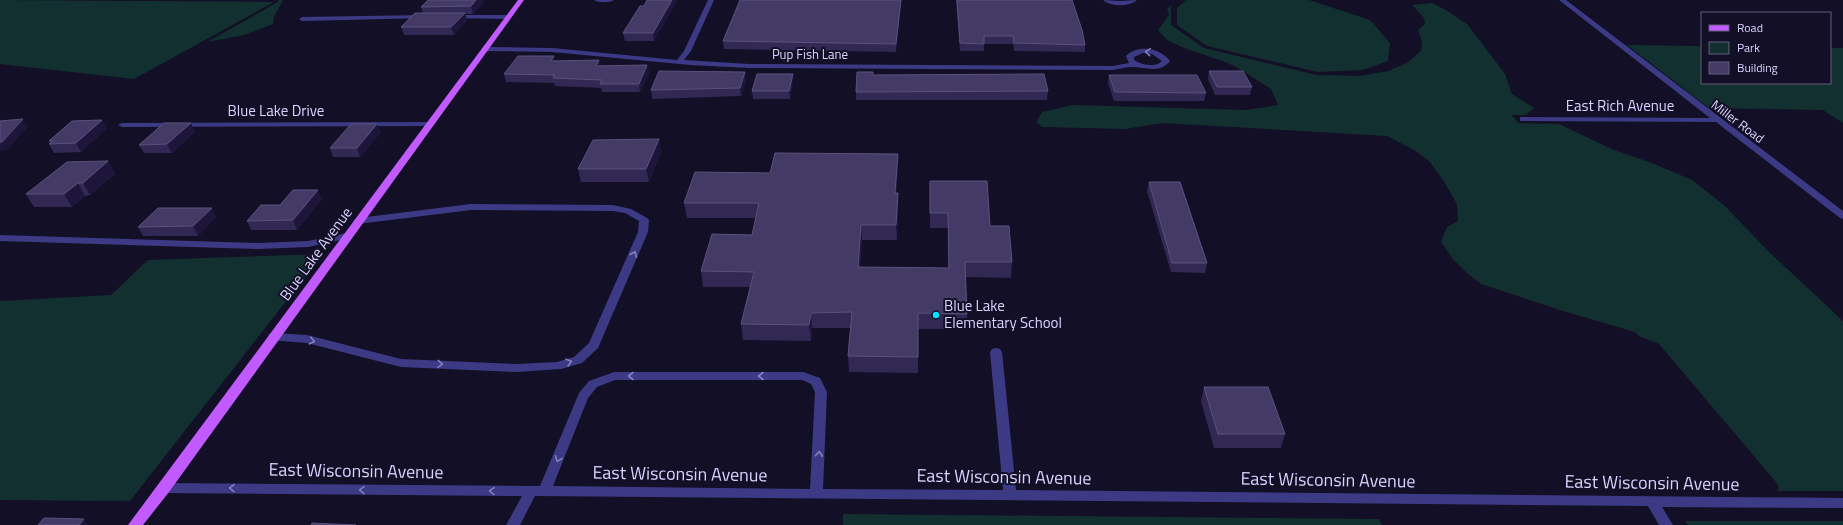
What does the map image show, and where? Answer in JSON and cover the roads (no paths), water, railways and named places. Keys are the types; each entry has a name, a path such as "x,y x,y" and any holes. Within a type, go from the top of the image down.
{"main road":[{"name":"Blue Lake Avenue","path":"135,525 164,488 521,0"}],"street":[{"path":"596,0 611,0"},
{"path":"679,62 687,51 711,0"},
{"path":"1106,0 1120,4 1128,3 1134,0"},
{"name":"Miller Road","path":"1562,0 1843,216"},
{"path":"302,19 429,17"},
{"path":"445,17 508,17"},
{"name":"Pup Fish Lane","path":"484,49 579,52 679,62 764,66 1113,68 1137,64"},
{"name":"East Rich Avenue","path":"1523,119 1717,120"},
{"name":"Blue Lake Drive","path":"122,125 430,124"},
{"path":"274,337 307,340 401,363 516,368 557,366 578,360 594,345 643,232 644,220 628,211 613,208 471,207 358,221"},
{"path":"0,238 258,246 308,244 347,236"},
{"path":"996,352 1010,495"},
{"path":"545,491 583,396 594,384 614,376 803,376 816,381 820,392 816,493"},
{"name":"East Wisconsin Avenue","path":"164,488 1843,502"},
{"path":"513,525 531,491"},
{"path":"1652,501 1666,525"}],"place":[{"name":"Blue Lake Elementary School","path":"936,315"}]}
